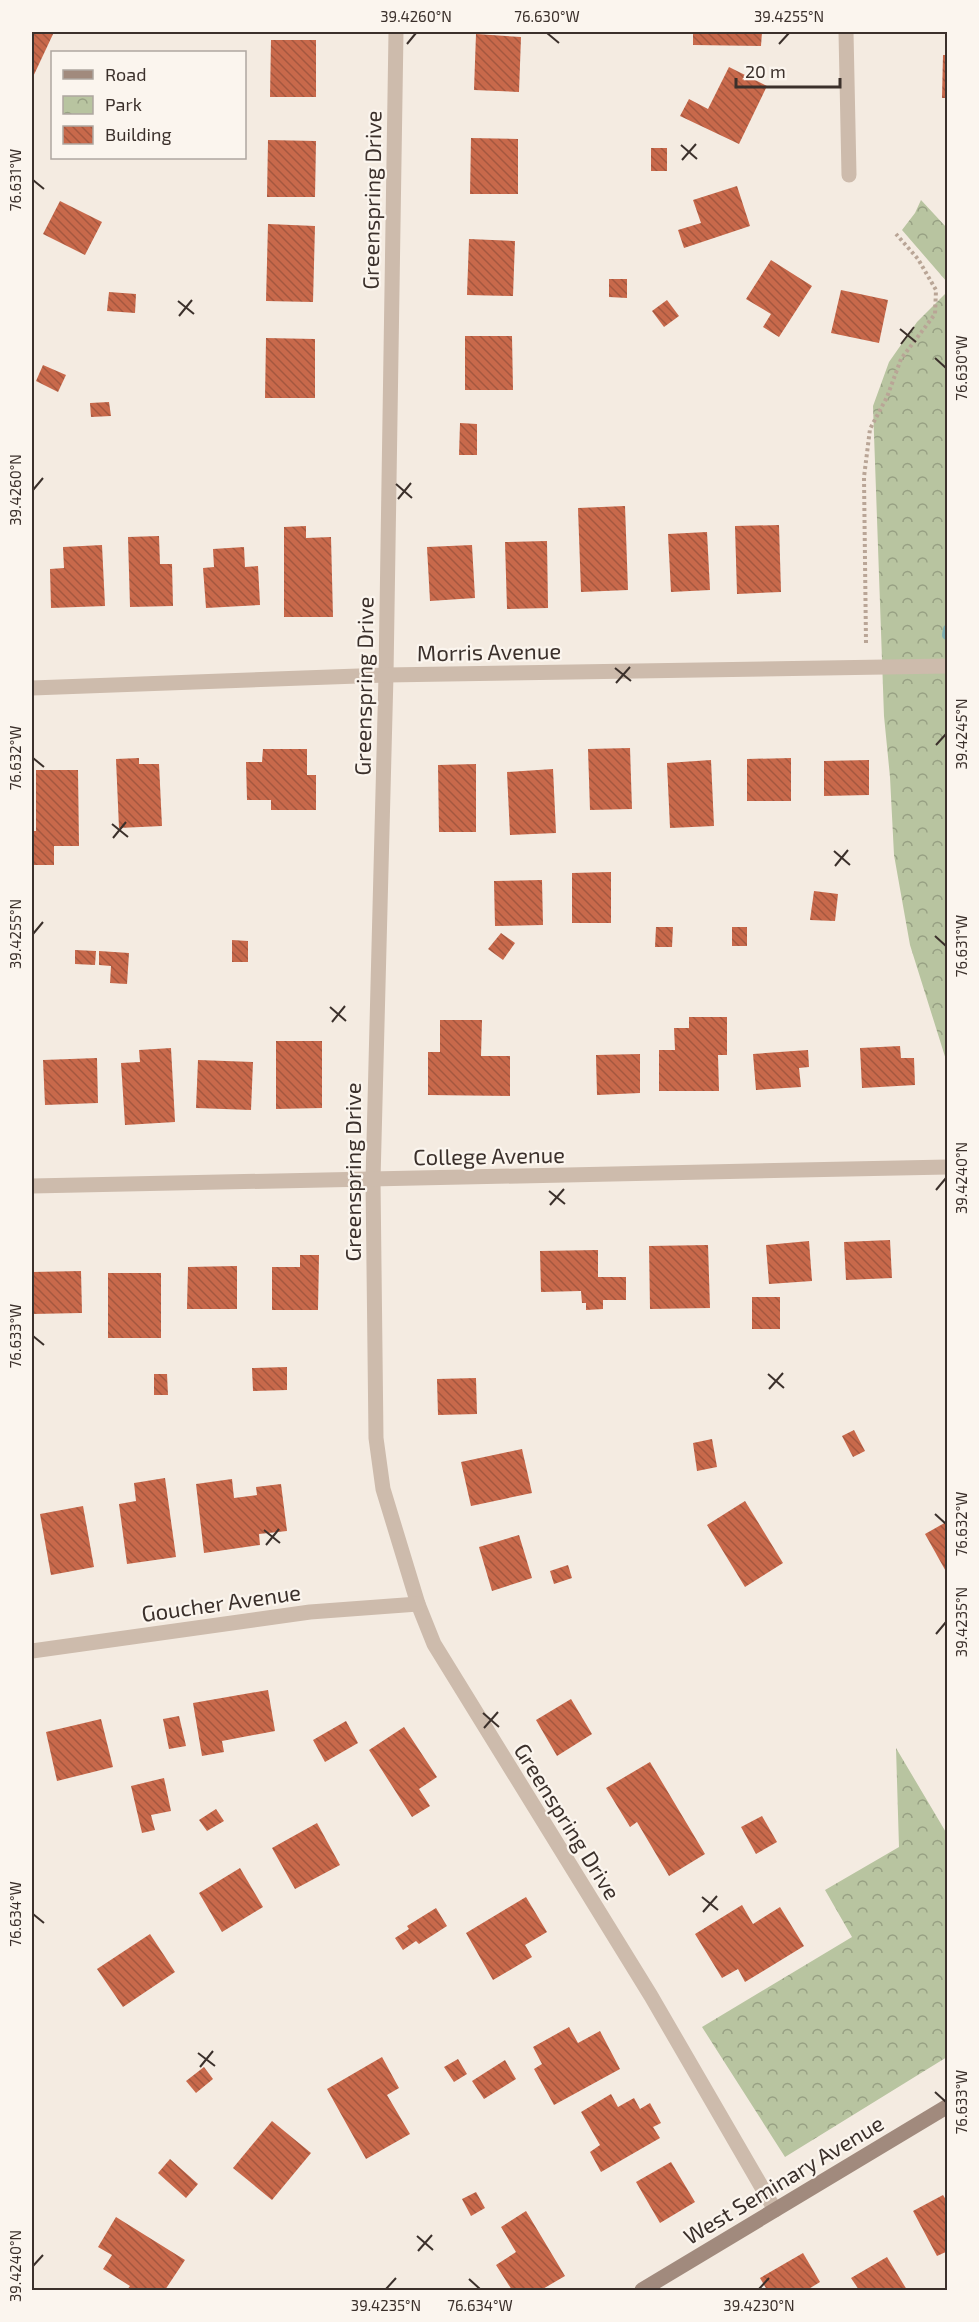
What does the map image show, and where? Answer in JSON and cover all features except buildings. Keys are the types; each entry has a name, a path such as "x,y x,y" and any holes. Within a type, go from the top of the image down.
{"main road":[{"name":"West Seminary Avenue","path":"643,2290 948,2106"}],"street":[{"name":"Greenspring Drive","path":"396,32 387,675 373,1180 376,1438 383,1489 418,1604 434,1644 651,1996 775,2210"},
{"path":"846,32 849,175"},
{"name":"Morris Avenue","path":"32,688 387,675 948,666"},
{"name":"College Avenue","path":"32,1186 948,1167"},
{"name":"Goucher Avenue","path":"32,1651 310,1612 418,1604"}],"path":[{"path":"866,667 864,477 870,429 887,397 901,359 935,314 936,290 918,259 896,234"}],"green space":[{"path":"921,200 947,228 947,282 902,230 915,213"},
{"path":"947,292 947,1063 910,945 894,855 884,716 873,406 889,362 917,322"},
{"path":"896,1748 947,1834 947,2057 785,2157 702,2027 852,1937 825,1890 899,1847"}],"waterway":[{"path":"947,635 948,629"}]}
